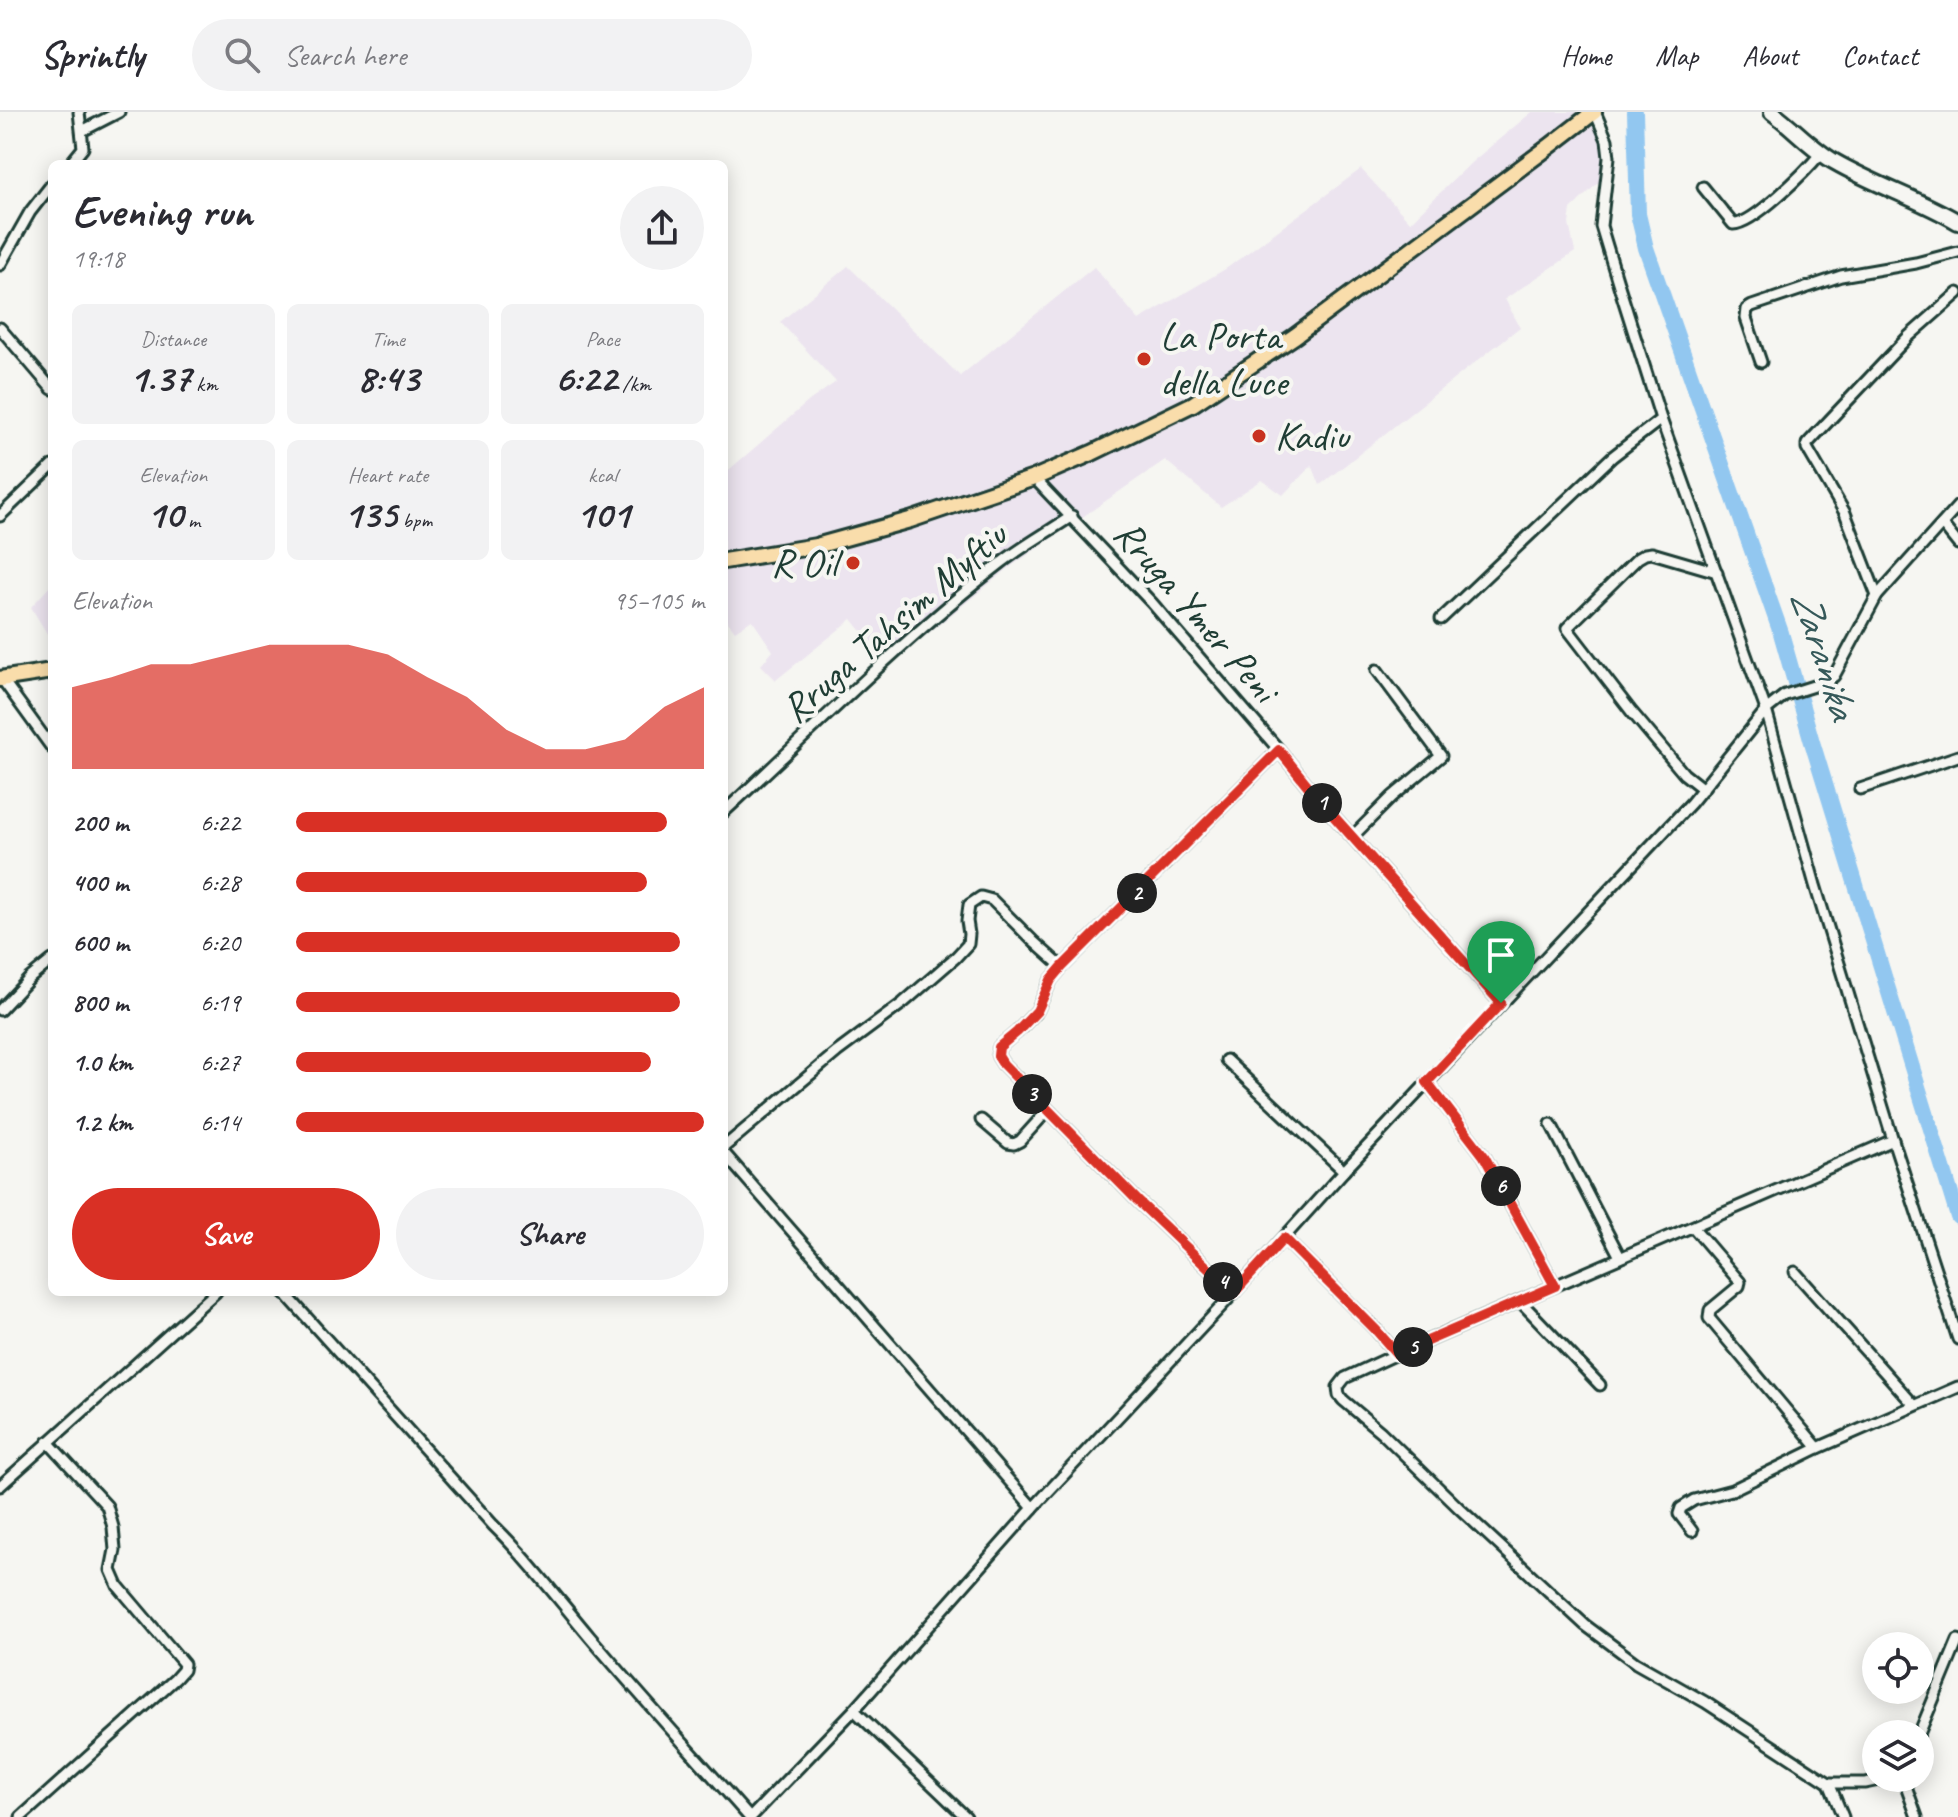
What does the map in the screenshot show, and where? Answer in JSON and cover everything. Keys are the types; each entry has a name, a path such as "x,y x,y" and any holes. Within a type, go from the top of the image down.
{"main road":[{"path":"728,560 816,546 910,520 1034,478 1193,404 1295,336 1594,112"},
{"path":"1,679 48,672"}],"street":[{"path":"73,160 83,148 79,112"},
{"path":"82,131 119,112"},
{"path":"1594,112 1607,140 1609,157 1601,226 1661,419 1766,710 1815,885 1958,1339"},
{"path":"1777,113 1821,153 1958,222"},
{"path":"1703,187 1733,224 1743,224 1781,194 1821,153"},
{"path":"0,265 30,212 48,189"},
{"path":"1761,362 1746,318 1747,309 1752,306 1841,276 1958,252"},
{"path":"1877,596 1845,513 1807,444 1908,337 1958,293"},
{"path":"0,328 48,384"},
{"path":"1441,619 1612,457 1661,419"},
{"path":"0,516 48,470"},
{"name":"Rruga Ymer Peni","path":"1034,478 1152,603 1321,802 1501,1003"},
{"path":"288,1296 518,1550 549,1590 750,1817 854,1710 1033,1508 1344,1171 1670,826 1766,710 1785,695 1826,682 1834,676 1877,596 1958,506"},
{"name":"Rruga Tahsim Myftiu","path":"728,808 954,601 1004,561 1072,516"},
{"path":"1942,524 1958,544"},
{"path":"1703,789 1684,774 1567,628 1645,554 1652,553 1717,572"},
{"path":"1353,836 1392,797 1441,756 1377,670"},
{"path":"1,679 48,743"},
{"path":"1234,1293 1138,1201 998,1056 999,1047 1037,1011 1051,980 1062,967 1279,750"},
{"path":"1860,789 1958,756"},
{"path":"728,1147 837,1052 903,1003 956,957 968,944 969,905 981,897 992,900 1062,967"},
{"path":"0,1010 48,963"},
{"path":"1226,1060 1344,1171"},
{"path":"1427,1082 1484,1156 1555,1286"},
{"path":"981,1120 1008,1143 1014,1144 1048,1110"},
{"path":"1551,1124 1620,1257"},
{"path":"1862,1783 1829,1783 1705,1702 1636,1663 1585,1625 1381,1432 1343,1400 1338,1387 1345,1378 1397,1354 1893,1140"},
{"path":"728,1155 1033,1508"},
{"path":"1693,1227 1740,1282 1710,1310 1709,1318 1818,1448"},
{"path":"1284,1238 1397,1354"},
{"path":"1795,1272 1914,1405"},
{"path":"0,1486 212,1296"},
{"path":"1520,1301 1600,1385"},
{"path":"1692,1531 1679,1514 1681,1508 1694,1500 1732,1490 1818,1448 1958,1387"},
{"path":"21,1817 175,1679 184,1664 118,1586 111,1570 115,1550 107,1506 48,1442"},
{"path":"1925,1720 1958,1640"},
{"path":"854,1710 966,1817"},
{"path":"1829,1783 1843,1817"},
{"path":"1908,1792 1917,1817"}],"shaded area":[{"path":"1532,112 1592,112 1603,139 1604,177 1571,209 1569,224 1575,252 1505,299 1520,327 1320,485 1312,465 1283,495 1262,480 1221,507 1165,460 1010,567 889,665 852,619 776,680 761,665 773,651 752,620 735,631 728,622 728,471 809,401 836,382 780,322 848,266 960,376 1094,267 1139,320 1227,268 1361,169 1410,222 1473,161"},
{"path":"48,588 48,635 31,607"}],"waterway":[{"name":"Zaranika","path":"1635,112 1638,214 1646,248 1781,633 1958,1217"}],"place":[{"name":"La Porta della Luce","path":"1144,359"},
{"name":"Kadiu","path":"1259,436"},
{"name":"R Oil","path":"853,563"}],"route":[{"path":"1279,750 1321,802 1501,1003 1427,1082 1484,1156 1555,1286 1397,1354 1284,1238 1234,1293 1138,1201 998,1056 999,1047 1037,1011 1043,994 1062,967 1279,750"}]}
